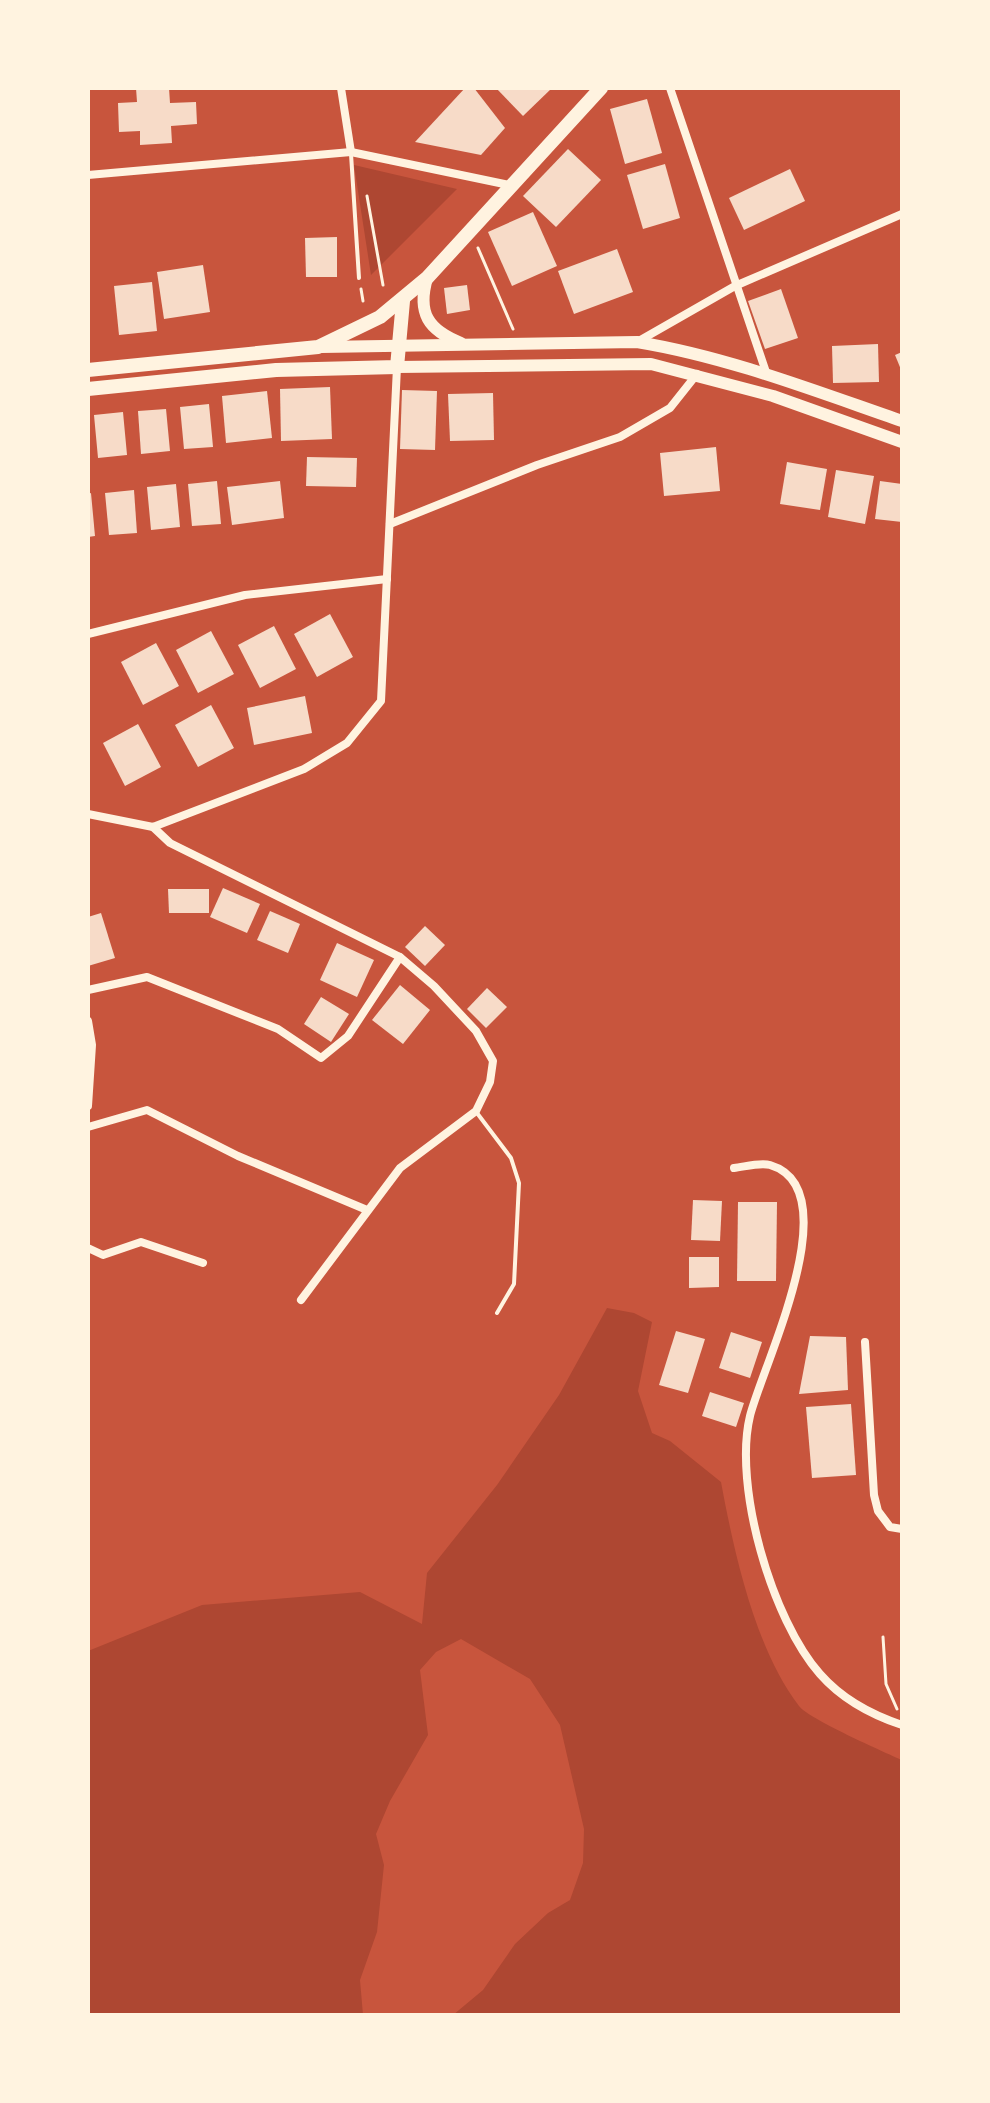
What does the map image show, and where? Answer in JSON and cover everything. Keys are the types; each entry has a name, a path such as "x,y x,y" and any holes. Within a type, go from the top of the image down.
{"main road":[{"path":"318,347 362,327 403,301 601,88"},
{"path":"427,278 421,302 423,312 441,333 468,346"},
{"path":"397,367 403,301"},
{"path":"88,370 318,347 637,342 679,349 768,375 902,421"},
{"path":"88,389 276,370 651,364 773,396 902,442"}],"street":[{"path":"341,88 351,152"},
{"path":"670,88 735,286 768,375"},
{"path":"88,175 351,152 509,185"},
{"path":"637,342 735,286 902,214"},
{"path":"153,827 304,769 347,743 381,701 397,367"},
{"path":"390,524 537,465 620,437 670,408 697,374"},
{"path":"88,634 245,595 387,579"},
{"path":"88,814 153,827 170,843 400,957 434,986 476,1031 493,1061 490,1082 476,1111 400,1168 301,1300"},
{"path":"88,990 147,977 278,1029 321,1058 348,1036 400,957"},
{"path":"88,1021 92,1045 88,1106"},
{"path":"88,1127 147,1110 238,1156 367,1210"},
{"path":"734,1168 768,1164 791,1177 802,1200 802,1241 781,1333 749,1417 746,1465 748,1510 778,1600 800,1644 820,1674 855,1703 902,1722"},
{"path":"88,1248 103,1255 141,1242 203,1263"},
{"path":"865,1342 874,1495 878,1511 890,1527 902,1529"}],"lane":[{"path":"351,152 359,278"},
{"path":"476,1111 511,1158 519,1183 514,1284 497,1313"}],"path":[{"path":"365,189 383,285"},
{"path":"470,230 519,345"},
{"path":"883,1637 886,1684 902,1722"}],"shaded area":[{"path":"354,165 457,189 371,275"},
{"path":"607,1308 634,1313 652,1322 638,1391 652,1433 670,1441 721,1482 732,1539 758,1629 770,1657 799,1706 817,1719 902,1760 902,2015 453,2015 483,1990 515,1944 548,1913 570,1900 583,1863 584,1829 560,1725 530,1679 461,1639 436,1652 420,1670 428,1735 390,1801 376,1834 384,1865 377,1932 360,1980 363,2015 88,2015 88,1651 202,1605 360,1592 422,1624 427,1573 497,1485 559,1395"}],"building":[{"path":"136,88 169,88 170,103 196,102 197,124 171,126 172,143 140,145 140,131 119,132 118,103 137,102"},
{"path":"465,88 474,88 505,128 481,155 415,142"},
{"path":"496,88 552,88 523,116"},
{"path":"647,99 662,153 625,164 610,109"},
{"path":"568,149 601,180 556,227 523,196"},
{"path":"665,164 680,218 643,229 627,175"},
{"path":"790,169 805,201 744,230 729,198"},
{"path":"533,212 557,266 512,286 488,232"},
{"path":"337,237 337,277 306,277 305,238"},
{"path":"617,249 633,292 574,314 558,271"},
{"path":"203,265 210,312 164,319 157,272"},
{"path":"152,282 157,331 119,335 114,286"},
{"path":"467,285 470,310 447,314 444,288"},
{"path":"781,289 798,338 765,349 748,301"},
{"path":"878,344 879,382 833,383 832,346"},
{"path":"902,352 902,372 895,355"},
{"path":"330,387 332,439 281,441 280,389"},
{"path":"402,390 437,391 435,450 400,449"},
{"path":"267,391 272,438 226,443 222,396"},
{"path":"493,393 494,440 450,441 448,394"},
{"path":"209,404 213,447 184,449 180,407"},
{"path":"166,409 170,451 141,454 138,411"},
{"path":"123,412 127,455 98,458 94,415"},
{"path":"716,447 720,491 664,496 660,453"},
{"path":"307,457 357,458 356,487 306,486"},
{"path":"787,462 827,469 820,510 780,504"},
{"path":"836,470 874,476 865,524 828,517"},
{"path":"217,481 221,524 192,526 188,484"},
{"path":"280,481 284,518 232,525 227,487"},
{"path":"880,481 902,484 902,522 875,519"},
{"path":"176,484 180,527 151,530 147,487"},
{"path":"134,490 137,533 109,535 105,493"},
{"path":"91,493 95,536 88,537 88,494"},
{"path":"330,614 353,657 317,677 294,634"},
{"path":"274,626 296,669 260,688 238,645"},
{"path":"211,631 234,674 198,693 176,650"},
{"path":"156,643 179,686 143,705 121,662"},
{"path":"305,696 312,733 254,745 247,708"},
{"path":"211,705 234,748 198,767 175,725"},
{"path":"138,724 161,767 125,786 103,743"},
{"path":"223,888 260,904 247,933 210,917"},
{"path":"168,889 209,889 209,913 169,913"},
{"path":"270,911 300,924 288,953 257,940"},
{"path":"101,913 115,958 88,966 88,917"},
{"path":"425,926 445,945 425,966 405,947"},
{"path":"337,943 374,960 357,997 320,980"},
{"path":"400,985 430,1010 403,1044 372,1020"},
{"path":"487,988 507,1007 486,1028 467,1009"},
{"path":"321,997 349,1014 331,1042 304,1024"},
{"path":"693,1200 722,1201 720,1241 691,1240"},
{"path":"738,1202 777,1202 776,1281 737,1281"},
{"path":"689,1257 719,1257 719,1287 689,1288"},
{"path":"676,1331 705,1339 688,1393 659,1385"},
{"path":"731,1332 762,1342 750,1378 719,1368"},
{"path":"810,1336 846,1337 848,1390 799,1394"},
{"path":"710,1392 744,1403 736,1427 702,1416"},
{"path":"851,1404 856,1475 812,1478 806,1407"}]}
